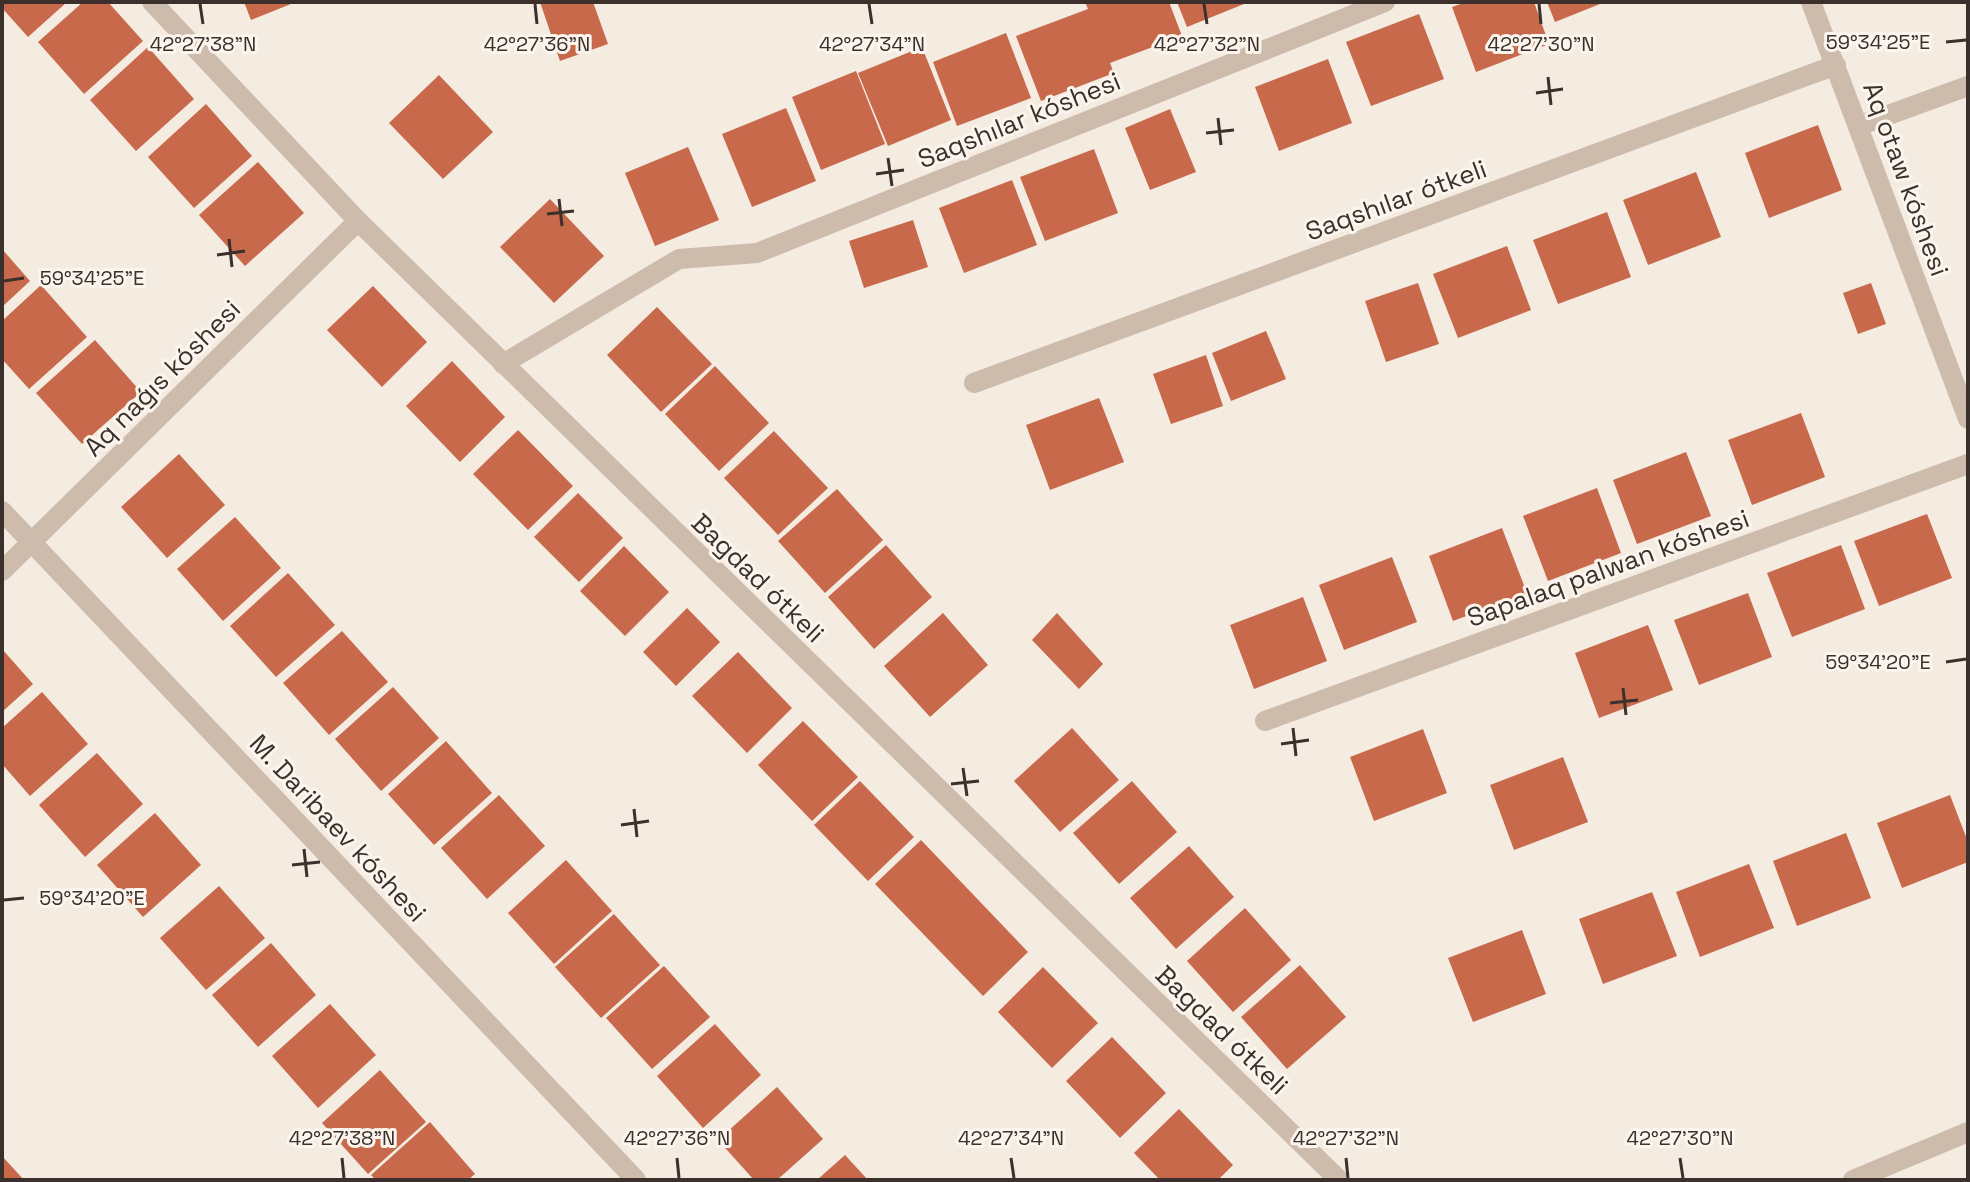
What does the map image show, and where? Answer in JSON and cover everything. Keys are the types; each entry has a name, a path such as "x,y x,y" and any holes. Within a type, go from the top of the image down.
{"street":[{"name":"Bagdad ótkeli","path":"152,2 358,221 1339,1180"},
{"name":"Saqshılar kóshesi","path":"503,364 679,259 757,253 1385,2"},
{"name":"Aq otaw kóshesi","path":"1811,2 1966,409"},
{"name":"Saqshılar ótkeli","path":"974,383 1836,65"},
{"path":"1858,126 1968,86"},
{"name":"Aq naǵıs kóshesi","path":"2,571 358,221"},
{"name":"Sapalaq palwan kóshesi","path":"1265,721 1968,464"},
{"name":"M. Daribaev kóshesi","path":"2,511 636,1180"},
{"path":"1853,1180 1968,1132"}],"building":[{"path":"2,2 67,2 28,37 2,8"},
{"path":"83,2 108,2 143,41 84,94 38,42"},
{"path":"244,2 296,2 251,20"},
{"path":"540,2 593,2 608,44 560,61"},
{"path":"1085,2 1169,2 1182,36 1110,63 1114,73 1041,101 1016,36 1088,9"},
{"path":"1177,2 1249,2 1187,27"},
{"path":"1466,2 1534,2 1549,44 1476,72 1452,7"},
{"path":"1547,2 1605,2 1555,22"},
{"path":"1419,14 1444,79 1371,106 1346,42"},
{"path":"1006,33 1031,98 957,126 933,62"},
{"path":"148,47 194,99 136,151 90,100"},
{"path":"922,47 951,120 888,146 858,73"},
{"path":"1328,59 1352,123 1279,151 1255,87"},
{"path":"856,71 885,144 821,170 792,97"},
{"path":"439,75 493,132 443,179 389,123"},
{"path":"206,104 252,156 194,208 148,157"},
{"path":"786,108 816,181 752,207 722,134"},
{"path":"1170,109 1196,172 1150,190 1125,128"},
{"path":"1818,125 1842,190 1769,218 1745,153"},
{"path":"688,147 719,220 655,246 625,173"},
{"path":"1094,149 1118,213 1045,241 1020,177"},
{"path":"258,162 304,213 245,266 199,215"},
{"path":"1696,172 1721,237 1648,265 1623,200"},
{"path":"1012,180 1037,245 964,273 939,208"},
{"path":"550,199 604,256 554,303 500,247"},
{"path":"1607,212 1631,277 1558,304 1533,240"},
{"path":"913,220 928,267 864,288 849,241"},
{"path":"1507,246 1531,310 1458,338 1433,274"},
{"path":"2,249 30,281 2,307"},
{"path":"1418,283 1439,344 1386,362 1365,301"},
{"path":"1871,283 1886,324 1858,334 1843,293"},
{"path":"41,285 87,337 29,389 2,359 2,321"},
{"path":"373,286 427,342 382,387 327,330"},
{"path":"657,307 712,364 661,412 607,355"},
{"path":"1266,331 1286,379 1231,401 1212,353"},
{"path":"95,340 141,392 82,444 36,393"},
{"path":"1206,355 1223,406 1171,424 1153,374"},
{"path":"452,361 505,417 460,462 406,406"},
{"path":"715,366 769,423 719,471 665,414"},
{"path":"1099,398 1124,462 1050,490 1026,425"},
{"path":"1801,413 1825,477 1752,505 1728,440"},
{"path":"518,430 573,486 528,530 473,474"},
{"path":"774,431 828,488 778,535 724,478"},
{"path":"1686,452 1711,516 1637,544 1613,480"},
{"path":"179,454 225,505 167,558 121,507"},
{"path":"1597,488 1621,553 1548,581 1523,516"},
{"path":"837,489 883,540 825,593 778,541"},
{"path":"578,493 623,538 579,582 534,537"},
{"path":"1927,514 1952,578 1879,606 1854,541"},
{"path":"235,517 281,568 223,621 177,569"},
{"path":"1502,528 1527,593 1453,621 1429,556"},
{"path":"886,545 932,597 874,649 828,597"},
{"path":"1841,545 1865,609 1792,637 1767,573"},
{"path":"624,546 669,592 625,636 580,591"},
{"path":"1392,557 1417,622 1344,650 1319,585"},
{"path":"288,573 335,625 276,677 230,626"},
{"path":"1748,593 1772,657 1699,685 1674,620"},
{"path":"1303,597 1327,661 1254,689 1230,625"},
{"path":"687,608 720,642 676,686 643,652"},
{"path":"943,613 988,665 930,717 884,666"},
{"path":"1057,613 1103,664 1079,689 1032,640"},
{"path":"1648,625 1673,690 1599,718 1575,653"},
{"path":"342,631 388,682 329,735 283,683"},
{"path":"2,649 33,684 2,712"},
{"path":"738,652 792,708 747,753 692,696"},
{"path":"393,687 439,738 381,791 335,739"},
{"path":"42,692 88,744 30,796 2,764 2,728"},
{"path":"803,721 858,777 812,821 758,765"},
{"path":"1072,728 1119,780 1060,832 1014,781"},
{"path":"1423,729 1447,793 1374,821 1350,757"},
{"path":"446,741 492,793 434,845 388,794"},
{"path":"97,753 143,804 85,857 39,805"},
{"path":"1563,757 1588,822 1514,850 1490,785"},
{"path":"860,781 914,837 868,881 814,825"},
{"path":"1132,781 1177,832 1119,884 1073,833"},
{"path":"499,795 545,846 487,899 441,848"},
{"path":"1950,795 1968,842 1968,862 1902,888 1877,823"},
{"path":"155,813 201,865 143,917 97,865"},
{"path":"1846,833 1871,898 1797,926 1773,861"},
{"path":"921,840 1028,952 983,996 875,884"},
{"path":"1189,846 1234,897 1176,949 1130,898"},
{"path":"566,860 612,911 554,964 508,913"},
{"path":"1749,864 1774,928 1700,957 1676,892"},
{"path":"219,886 265,938 206,990 160,938"},
{"path":"1652,892 1677,956 1603,984 1579,919"},
{"path":"1245,908 1291,960 1233,1012 1187,961"},
{"path":"614,914 660,965 601,1018 555,967"},
{"path":"1522,930 1546,994 1473,1022 1448,958"},
{"path":"271,943 316,995 258,1047 212,995"},
{"path":"1300,965 1346,1017 1287,1069 1241,1017"},
{"path":"664,966 710,1017 652,1069 606,1018"},
{"path":"1043,967 1098,1023 1052,1068 998,1012"},
{"path":"330,1004 376,1055 318,1108 272,1056"},
{"path":"715,1024 761,1075 703,1128 657,1076"},
{"path":"1112,1037 1166,1093 1120,1138 1066,1081"},
{"path":"380,1070 426,1122 368,1174 322,1123"},
{"path":"777,1087 823,1139 777,1180 754,1180 718,1140"},
{"path":"1179,1109 1233,1165 1218,1180 1160,1180 1134,1153"},
{"path":"430,1122 475,1174 468,1180 376,1180 371,1175"},
{"path":"845,1155 868,1180 817,1180"},
{"path":"2,1156 24,1180 2,1180"}]}
